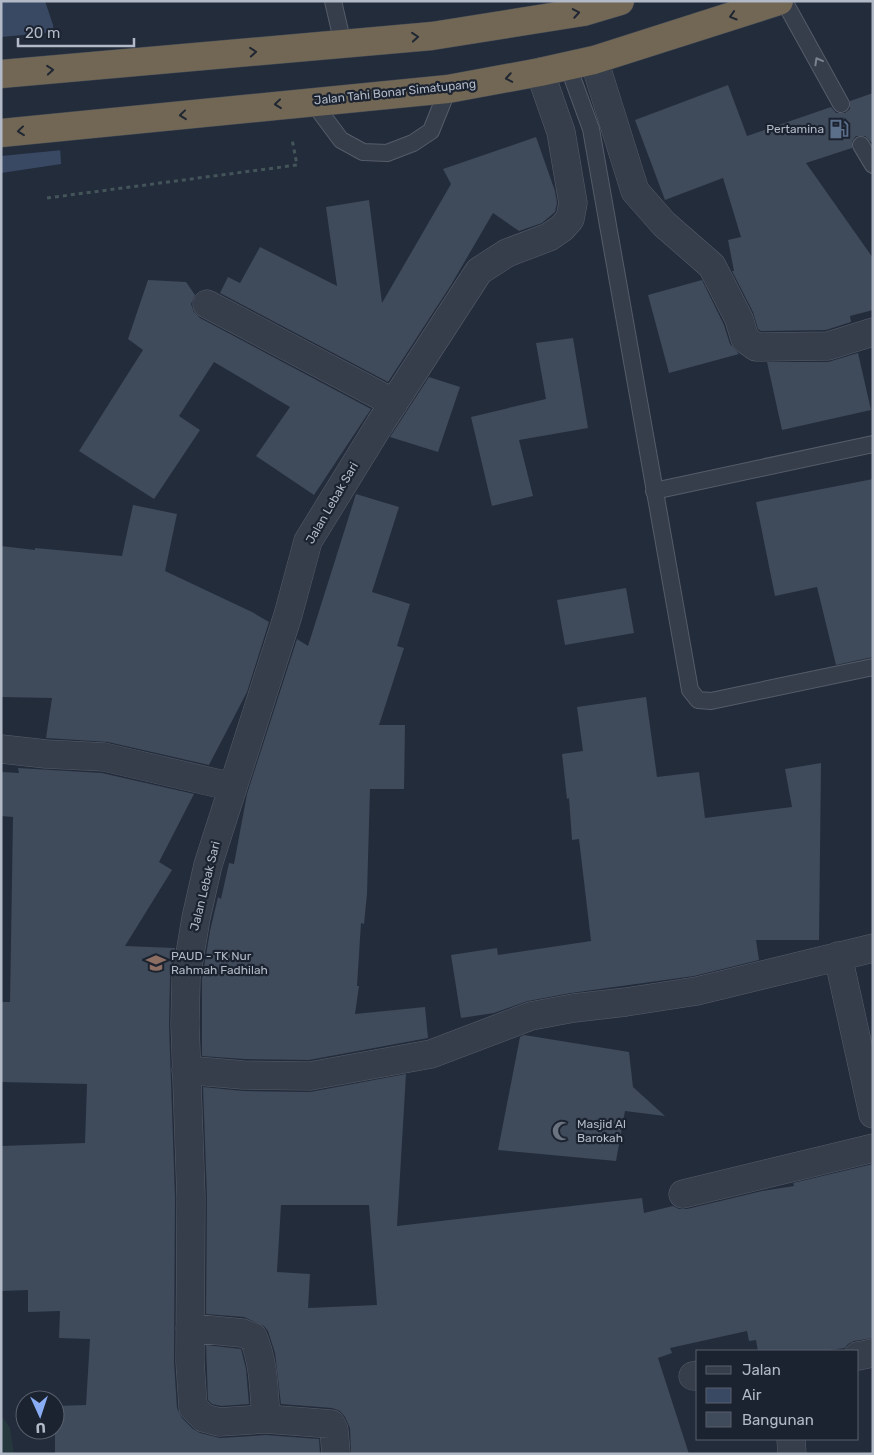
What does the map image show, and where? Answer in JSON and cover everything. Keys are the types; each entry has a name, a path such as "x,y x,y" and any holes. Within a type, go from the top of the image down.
{"highway":[{"path":"1,74 205,57 441,34 583,12 620,1"},
{"name":"Jalan Tahi Bonar Simatupang","path":"1,133 448,88 581,63 779,1"}],"street":[{"path":"581,63 635,191 664,224 712,266 739,319 745,339 756,347 828,346 873,332"},
{"name":"Jalan Lebak Sari","path":"336,1454 334,1430 331,1424 266,1419 219,1422 204,1418 193,1407 190,1328 191,1197 186,1070 186,978 196,918 208,865 288,615 308,540 479,272 507,253 549,237 562,228 570,219 573,203 561,132 540,72"},
{"path":"207,304 394,403"},
{"path":"1,749 46,754 104,757 233,786"},
{"path":"186,1070 243,1075 310,1076 431,1054 531,1016 574,1008 697,991 873,948"},
{"path":"838,956 873,1114"},
{"path":"683,1194 873,1148"},
{"path":"190,1328 242,1333 253,1337 261,1363 266,1419"},
{"path":"859,1356 873,1353"},
{"path":"791,1440 792,1454"}],"lane":[{"path":"333,1 343,44"},
{"path":"784,1 841,104"},
{"path":"581,63 591,130 690,690 698,700 710,702 873,667"},
{"path":"299,102 341,140 363,152 387,153 413,143 431,131 448,88"},
{"path":"861,145 873,165"},
{"path":"654,491 873,444"}],"path":[{"path":"47,198 297,165 299,102"}],"green space":[{"path":"1,1415 10,1428 14,1454 1,1454"}],"water":[{"path":"1,1 45,1 53,25 61,164 1,173"}],"pier":[{"path":"55,32 63,150 1,156 1,37"}],"building":[{"path":"728,85 747,136 831,107 836,113 845,113 850,109 850,101 873,93 873,141 871,142 865,136 856,136 852,141 852,148 806,163 873,258 873,310 850,316 851,322 826,330 761,331 758,329 753,312 732,271 734,271 728,240 741,237 723,178 665,200 635,120"},
{"path":"536,137 555,191 557,203 555,212 542,223 519,231 493,213 451,285 388,382 220,293 228,277 240,283 260,247 337,286 326,207 369,200 382,303 451,184 443,169"},
{"path":"148,280 186,282 195,295 191,304 194,312 200,318 371,409 314,495 256,456 290,407 214,362 179,416 200,430 154,499 79,451 143,350 128,339"},
{"path":"702,280 724,325 730,344 739,354 669,373 648,295"},
{"path":"573,338 588,428 519,440 533,496 492,506 471,417 546,399 536,343"},
{"path":"858,353 871,410 782,430 767,362 828,362"},
{"path":"429,377 460,387 438,452 390,437"},
{"path":"873,479 873,657 836,665 817,587 775,596 756,502"},
{"path":"356,494 399,507 372,592 410,604 397,646 404,648 379,725 405,725 404,789 370,789 367,894 364,924 361,923 357,986 359,986 355,1014 425,1007 428,1038 309,1060 202,1056 202,979 218,897 221,899 229,863 234,864 247,794 297,639 308,646"},
{"path":"133,505 177,514 165,571 269,622 247,692 209,765 108,742 46,738 52,698 1,697 1,546 122,556"},
{"path":"626,588 634,633 565,645 557,600"},
{"path":"646,697 657,777 699,772 705,818 792,807 785,769 821,763 819,940 756,940 759,960 694,976 571,993 528,1001 494,1013 461,1018 451,955 497,948 498,955 591,941 579,839 572,840 569,798 567,799 562,754 583,751 577,707"},
{"path":"18,768 102,773 194,794 159,862 172,870 125,946 175,948 170,978 169,1024 175,1197 174,1362 177,1408 182,1418 200,1433 220,1438 266,1435 319,1439 320,1454 55,1454 55,1440 65,1440 65,1406 86,1405 90,1339 59,1338 60,1311 28,1312 28,1290 1,1291 1,1146 85,1143 87,1084 1,1082 1,1002 10,1002 13,817 1,816 1,772 19,773"},
{"name":"Masjid Al Barokah","path":"524,1035 629,1052 633,1087 665,1116 625,1111 616,1161 498,1150 520,1037"},
{"path":"406,1074 397,1226 642,1198 644,1213 673,1206 679,1209 687,1209 762,1191 794,1186 793,1183 873,1164 873,1338 854,1341 845,1348 830,1350 758,1350 756,1340 749,1341 747,1331 670,1348 672,1353 658,1358 689,1454 351,1454 350,1428 340,1411 332,1408 281,1404 275,1353 268,1331 264,1326 244,1317 206,1314 207,1197 203,1087 243,1091 310,1092","holes":["281,1205 369,1205 377,1305 308,1308 310,1274 277,1272"]},
{"path":"206,1345 241,1349 246,1369 249,1404 221,1406 212,1404 208,1400"}],"place":[{"name":"Pertamina","path":"839,129"},
{"name":"PAUD - TK Nur Rahmah Fadhilah","path":"156,963"},
{"name":"Masjid Al Barokah","path":"562,1131"}]}
